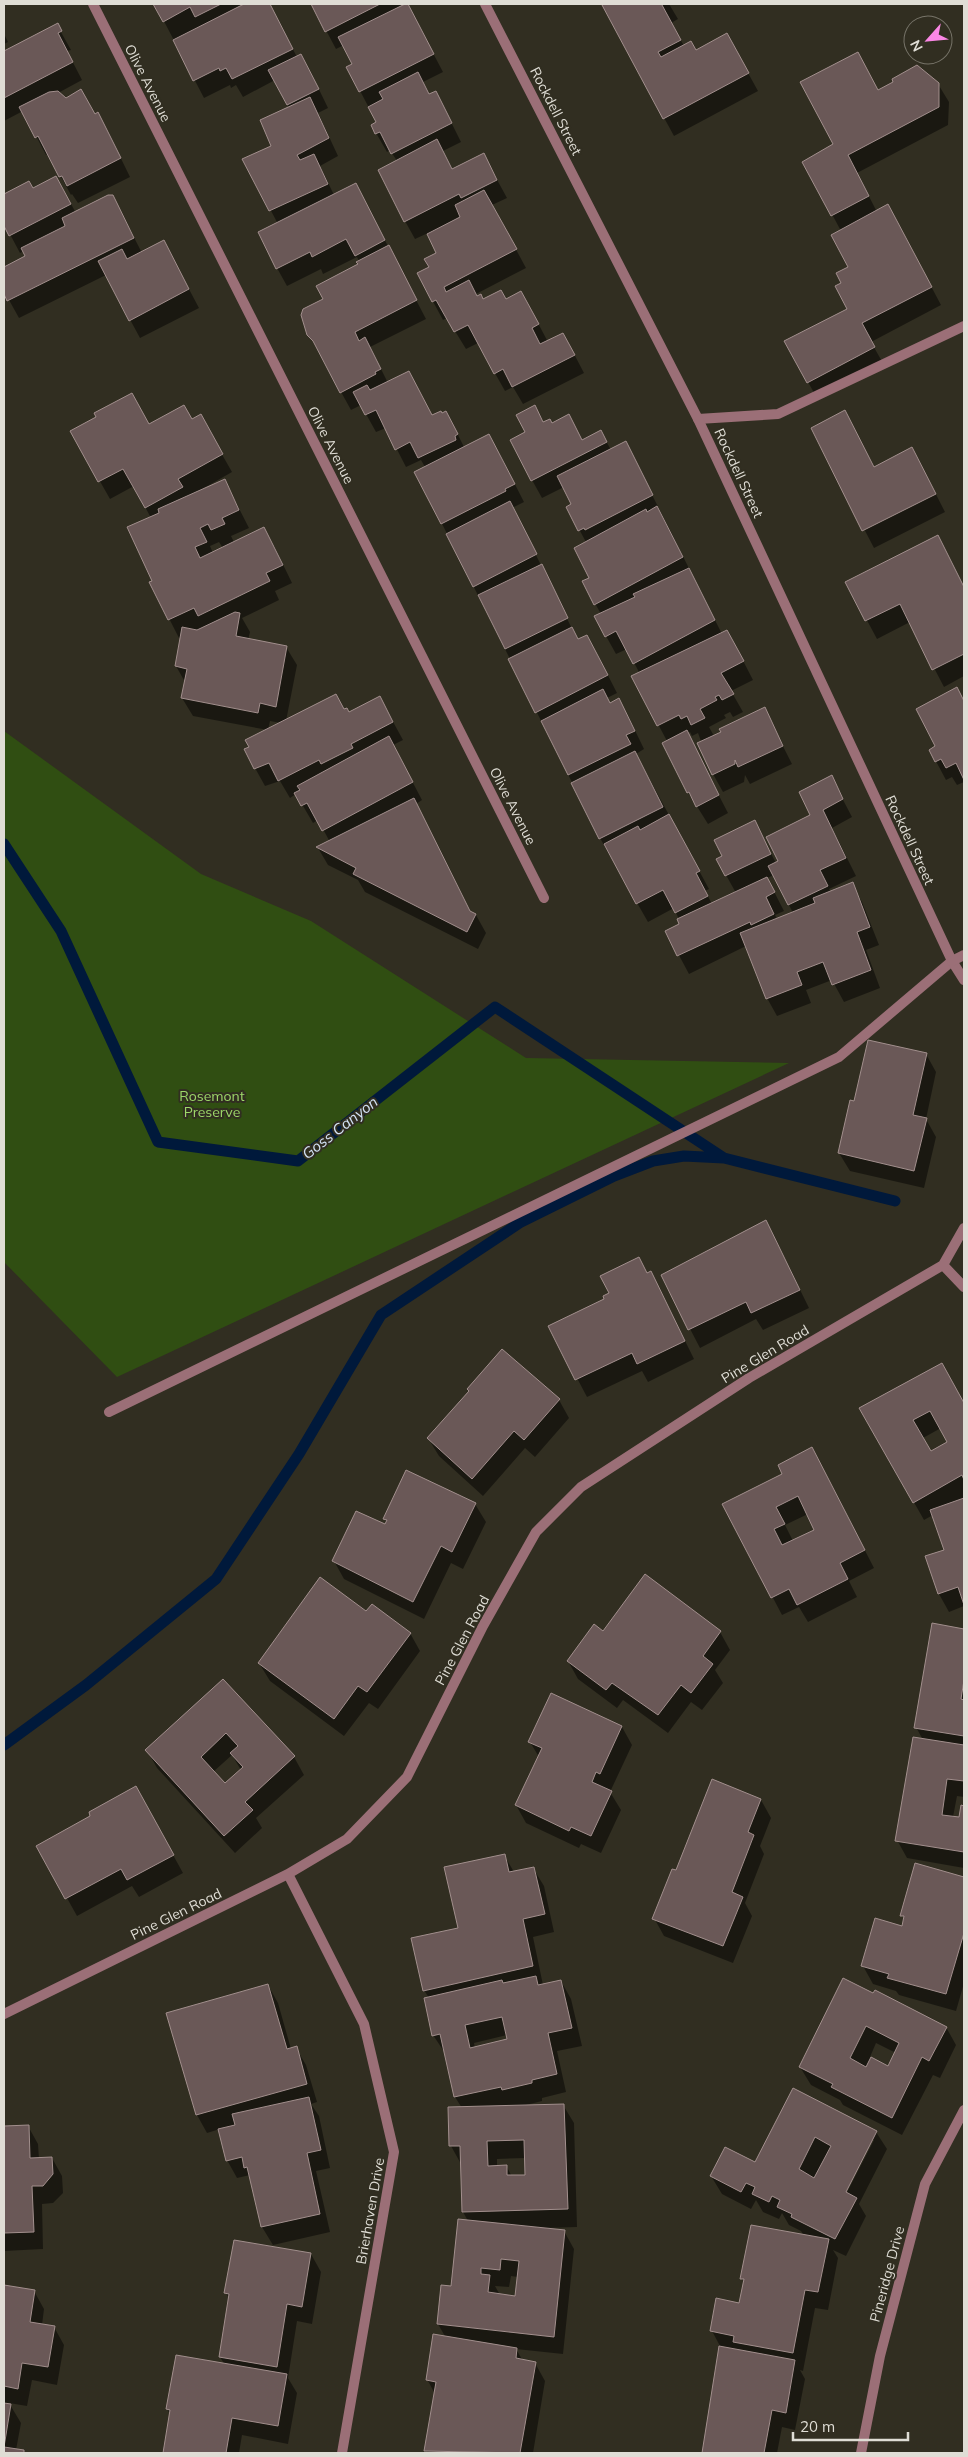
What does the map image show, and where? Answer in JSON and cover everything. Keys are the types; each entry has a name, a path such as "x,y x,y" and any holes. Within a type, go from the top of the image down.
{"street":[{"name":"Olive Avenue","path":"93,4 544,898"},
{"name":"Rockdell Street","path":"485,4 698,419 952,961 964,980"},
{"path":"698,419 778,414 964,326"},
{"path":"109,1412 839,1057 952,961 964,955"},
{"path":"964,1228 943,1265 964,1287"},
{"name":"Pine Glen Road","path":"4,2014 288,1874 347,1839 407,1777 483,1626 536,1532 581,1487 749,1378 943,1265"},
{"name":"Brierhaven Drive","path":"288,1874 364,2024 394,2152 342,2453"},
{"name":"Pineridge Drive","path":"861,2453 880,2356 925,2184 964,2110"}],"green space":[{"name":"Rosemont Preserve","path":"4,731 201,874 311,921 526,1058 789,1063 117,1377 4,1262"}],"building":[{"path":"153,4 221,4 195,17 190,7 163,22"},
{"path":"244,4 270,4 293,49 232,79 226,68 220,71 219,68 193,81 173,40"},
{"path":"311,4 380,4 325,32"},
{"path":"408,4 434,54 359,92 346,67 352,64 338,37"},
{"path":"663,4 681,40 658,52 661,57 691,41 696,50 727,33 749,73 663,119 602,5"},
{"path":"58,23 62,31 58,33 73,62 4,98 4,51"},
{"path":"858,52 878,90 893,82 892,79 917,65 939,83 939,107 848,155 869,196 831,216 802,162 833,144 800,82"},
{"path":"301,54 319,89 287,105 268,70"},
{"path":"418,72 429,94 436,91 452,123 391,154 380,132 375,134 371,125 376,122 368,107 383,99 379,92"},
{"path":"81,89 95,114 98,112 121,158 67,186 62,176 59,177 38,136 35,138 19,107 49,92 58,91 66,98"},
{"path":"310,97 329,138 297,155 300,160 314,154 328,184 269,211 242,159 271,146 260,120"},
{"path":"437,139 452,169 484,153 497,180 461,198 459,194 404,222 378,170"},
{"path":"56,176 71,204 9,236 4,226 4,194 29,181 33,188"},
{"path":"356,183 385,240 355,256 346,239 312,257 310,252 276,269 258,232"},
{"path":"484,190 517,249 444,287 446,292 469,280 477,296 481,294 483,299 501,290 506,299 521,291 539,324 532,328 540,344 563,333 575,355 512,387 503,369 494,374 468,325 454,332 436,300 432,302 417,273 429,267 424,259 436,253 427,234 460,217 455,205"},
{"path":"108,195 113,195 134,238 7,301 4,294 4,267 25,256 21,248 65,226 62,218"},
{"path":"888,204 932,287 862,323 875,347 807,383 784,341 847,309 835,286 841,283 836,273 848,267 831,235"},
{"path":"164,240 189,289 129,321 98,261 122,249 127,259"},
{"path":"389,245 417,300 355,332 359,341 365,337 381,369 375,372 376,374 340,393 313,341 307,335 301,315 303,309 323,299 316,286"},
{"path":"409,371 432,415 446,411 458,434 455,436 456,440 418,458 410,442 395,450 376,410 365,415 353,392 367,385 370,390"},
{"path":"132,393 149,424 184,405 192,419 201,414 223,454 178,479 183,487 145,508 123,469 98,482 70,431 96,417 94,413"},
{"path":"535,405 543,422 550,419 552,423 569,414 582,440 601,430 607,442 531,481 510,440 525,432 516,415"},
{"path":"845,410 874,467 912,447 936,494 862,531 811,428"},
{"path":"489,434 515,484 505,489 506,491 441,524 414,472"},
{"path":"626,441 653,495 585,530 584,528 578,531 566,507 571,504 557,476"},
{"path":"225,479 239,510 222,518 225,524 211,530 208,524 200,528 207,542 195,547 200,558 264,527 283,565 266,573 270,581 198,616 194,608 168,620 149,582 152,581 127,527 159,513 158,509"},
{"path":"510,501 537,554 473,587 446,534"},
{"path":"657,506 683,557 594,605 582,581 589,578 574,548 646,509 647,512"},
{"path":"938,535 964,587 964,654 932,670 900,604 865,621 845,582"},
{"path":"542,564 568,618 505,649 478,595"},
{"path":"689,568 715,620 633,664 616,631 605,637 594,616 635,597 633,594"},
{"path":"235,612 240,613 236,636 287,646 276,707 260,703 258,713 181,698 187,669 175,666 182,627 197,630"},
{"path":"572,627 578,639 587,635 608,675 535,713 508,659"},
{"path":"727,630 744,661 721,673 734,694 722,700 719,695 715,697 717,700 700,709 705,718 691,725 687,716 681,719 679,715 657,726 631,676"},
{"path":"957,687 964,701 964,780 956,763 946,768 941,759 935,762 929,750 935,746 916,709"},
{"path":"603,689 610,703 619,698 635,731 626,735 631,744 568,775 541,721"},
{"path":"336,694 344,709 347,708 349,712 380,696 393,722 351,744 353,748 321,764 319,760 278,781 269,763 254,769 244,749 249,747 245,740"},
{"path":"765,707 783,746 738,767 735,760 735,764 712,775 697,743 721,732 719,729"},
{"path":"687,730 719,795 696,807 662,743"},
{"path":"389,736 413,782 322,831 307,803 301,806 294,793 300,790 297,786"},
{"path":"635,751 663,807 599,839 571,783"},
{"path":"832,775 843,799 823,810 846,858 820,870 828,886 788,905 768,866 778,861 766,837 810,815 799,792"},
{"path":"414,798 470,911 476,914 467,932 353,874 356,868 316,847"},
{"path":"669,814 700,871 696,873 708,896 675,913 663,890 636,904 604,844 638,826 640,830"},
{"path":"755,820 771,854 725,876 716,859 722,856 714,840"},
{"path":"767,877 775,892 766,897 774,914 751,925 750,922 677,956 665,931 679,924 677,919"},
{"path":"853,882 870,927 857,932 871,970 832,985 823,962 797,972 802,985 766,999 740,933 815,903 813,898"},
{"path":"868,1040 927,1053 913,1115 927,1118 914,1171 838,1153 850,1100 854,1101"},
{"path":"766,1220 800,1290 751,1313 746,1302 688,1330 661,1275"},
{"path":"639,1257 647,1273 651,1271 685,1341 637,1364 632,1353 575,1380 548,1326 604,1299 603,1296 609,1293 600,1276"},
{"path":"502,1349 560,1399 524,1440 514,1431 472,1479 427,1438 469,1391 467,1389"},
{"path":"942,1363 964,1403 964,1480 962,1475 913,1503 859,1408","holes":["930,1411 947,1442 931,1451 913,1420"]},
{"path":"812,1447 865,1550 840,1563 848,1579 797,1605 789,1589 771,1598 722,1504 782,1474 778,1465","holes":["798,1496 814,1530 782,1545 774,1529 785,1524 776,1507"]},
{"path":"406,1470 476,1503 452,1552 441,1546 413,1602 332,1561 356,1511 385,1524 387,1520 383,1519"},
{"path":"964,1498 964,1605 958,1587 938,1594 925,1556 944,1550 930,1510"},
{"path":"645,1574 721,1631 703,1656 713,1664 691,1693 681,1685 658,1715 612,1683 606,1690 567,1661 594,1624 603,1631"},
{"path":"320,1577 366,1611 372,1604 411,1633 367,1692 358,1686 334,1719 258,1663"},
{"path":"932,1623 964,1629 964,1680 961,1699 964,1700 964,1736 914,1728"},
{"path":"223,1679 295,1756 245,1802 253,1810 224,1836 145,1750","holes":["226,1733 238,1746 230,1753 243,1767 225,1783 201,1757"]},
{"path":"551,1693 622,1726 600,1774 596,1772 592,1782 612,1791 591,1836 571,1827 569,1831 515,1805 542,1748 528,1742"},
{"path":"913,1737 964,1745 964,1781 947,1779 942,1815 959,1817 961,1805 964,1806 964,1852 895,1841"},
{"path":"712,1779 761,1799 748,1832 754,1835 732,1892 743,1897 723,1946 652,1919 672,1869 676,1870"},
{"path":"136,1786 174,1855 127,1880 121,1869 65,1899 36,1846 90,1816 89,1812"},
{"path":"505,1854 509,1872 534,1867 545,1914 523,1919 533,1966 423,1991 411,1938 458,1928 444,1867"},
{"path":"915,1863 964,1877 964,1933 946,1994 887,1978 889,1974 861,1966 875,1918 902,1926 904,1916 900,1916"},
{"path":"536,1976 538,1985 561,1980 572,2028 548,2033 557,2074 532,2080 532,2083 502,2090 501,2087 454,2097 440,2034 432,2036 424,1998 502,1980 503,1983","holes":["502,2017 507,2039 470,2048 465,2025"]},
{"path":"843,1978 873,1993 875,1990 947,2027 929,2061 922,2057 892,2118 831,2087 833,2084 799,2067","holes":["866,2026 899,2043 888,2066 871,2057 866,2067 850,2058"]},
{"path":"268,1984 287,2049 297,2046 307,2084 196,2115 166,2013"},
{"path":"793,2088 877,2131 846,2192 857,2198 835,2239 791,2217 792,2214 777,2207 780,2200 772,2196 769,2202 752,2194 755,2187 746,2183 741,2192 710,2176 725,2147 755,2162","holes":["815,2137 831,2146 814,2178 799,2169"]},
{"path":"309,2097 321,2150 307,2153 320,2214 261,2227 247,2167 244,2168 242,2157 226,2161 218,2129 235,2125 232,2114"},
{"path":"564,2104 568,2209 462,2212 460,2146 449,2146 448,2107","holes":["524,2140 525,2175 507,2175 507,2165 488,2166 487,2141"]},
{"path":"29,2125 30,2158 52,2157 53,2174 43,2186 32,2186 34,2232 4,2233 4,2126"},
{"path":"458,2219 565,2230 554,2337 437,2324 441,2285 451,2286","holes":["501,2259 519,2261 515,2296 488,2292 490,2275 481,2274 481,2268 500,2270"]},
{"path":"751,2225 829,2239 818,2292 805,2290 793,2353 733,2342 734,2336 710,2331 716,2298 739,2303 744,2279 740,2279"},
{"path":"234,2240 311,2253 302,2307 287,2304 277,2367 219,2357 229,2294 224,2293"},
{"path":"4,2285 35,2290 30,2322 55,2326 48,2367 22,2363 18,2389 4,2386"},
{"path":"433,2334 517,2348 516,2358 536,2362 520,2453 424,2451 436,2382 426,2380"},
{"path":"719,2346 795,2360 786,2413 772,2410 764,2453 702,2453"},
{"path":"176,2355 287,2374 278,2426 232,2418 226,2453 163,2453 170,2410 166,2409"},
{"path":"4,2403 11,2404 4,2447"},
{"path":"4,2447 24,2450 24,2453 4,2453"}],"waterway":[{"name":"Goss Canyon","path":"4,844 61,931 158,1142 298,1161 495,1007 724,1158"},
{"path":"4,1745 86,1685 216,1579 299,1454 381,1315 521,1222 614,1176 653,1161 684,1156 724,1158 895,1201"}]}
